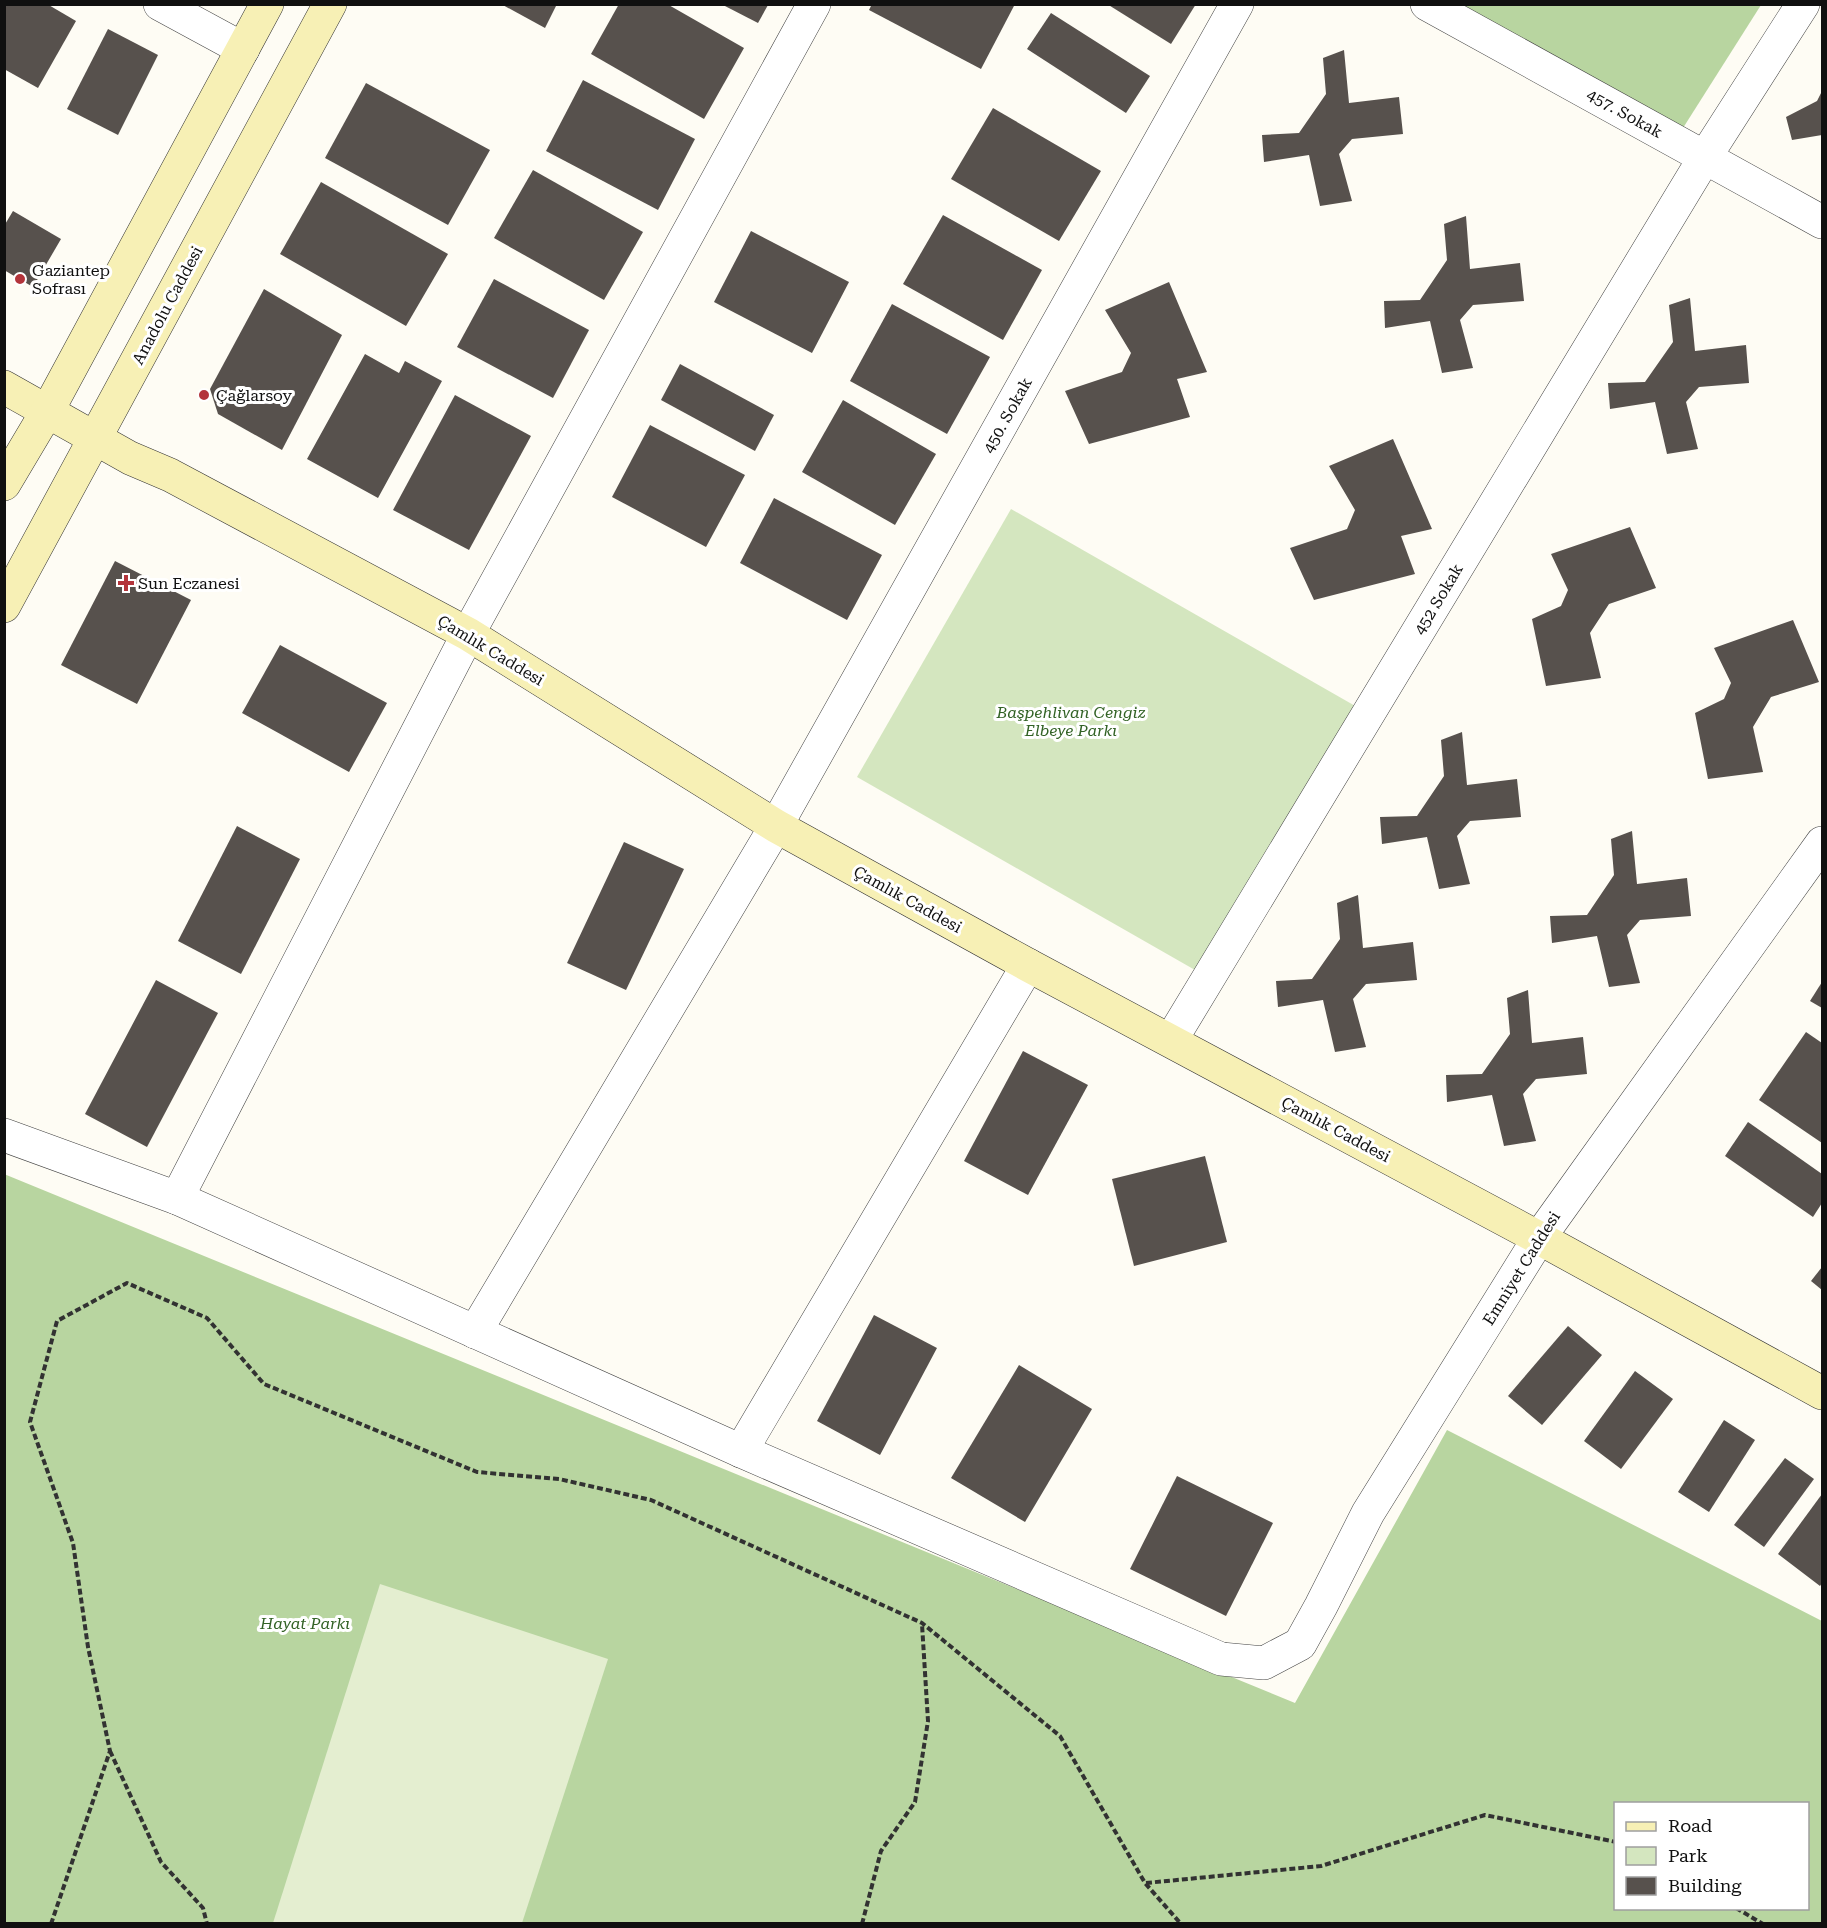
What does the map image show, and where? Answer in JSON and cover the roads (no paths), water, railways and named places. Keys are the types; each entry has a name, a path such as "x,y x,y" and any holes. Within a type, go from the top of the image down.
{"street":[{"path":"160,4 243,49"},
{"path":"4,484 48,410 267,4"},
{"name":"Anadolu Caddesi","path":"4,606 330,4"},
{"path":"177,1198 468,634 814,4"},
{"name":"450. Sokak","path":"475,1332 776,826 1237,4"},
{"name":"457. Sokak","path":"1427,4 1822,222"},
{"name":"452 Sokak","path":"1171,1040 1705,157 1803,4"},
{"name":"Çamlık Caddesi","path":"4,387 130,458 180,481 468,634 776,826 1028,965 1539,1238 1822,1394"},
{"name":"Emniyet Caddesi","path":"4,1135 177,1198 741,1451 1221,1659 1264,1663 1300,1644 1322,1606 1368,1513 1539,1238 1822,843"},
{"path":"741,1451 1028,965"}],"place":[{"name":"Gaziantep Sofrası","path":"20,279"},
{"name":"Çağlarsoy","path":"204,395"},
{"name":"Sun Eczanesi","path":"126,583"}],"park label":[{"name":"Başpehlivan Cengiz Elbeye Parkı","path":"1071,721"},
{"name":"Hayat Parkı","path":"305,1623"}]}
